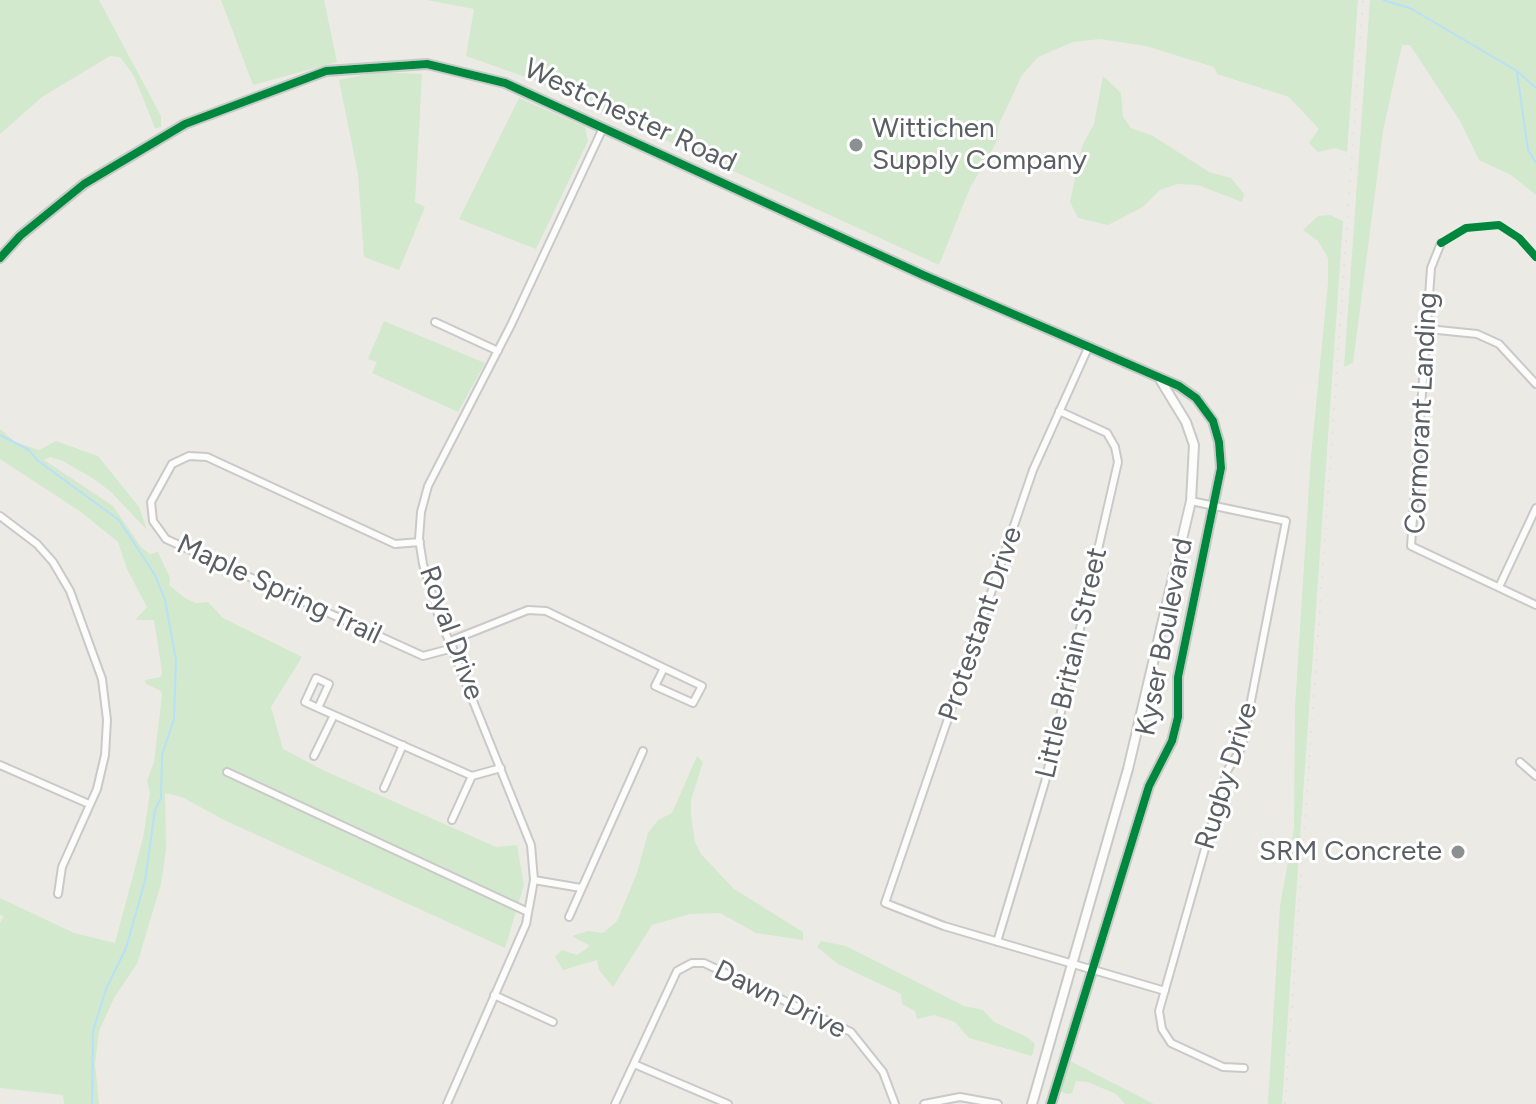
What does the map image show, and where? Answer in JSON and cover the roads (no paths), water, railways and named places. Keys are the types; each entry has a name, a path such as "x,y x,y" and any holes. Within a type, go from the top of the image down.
{"street":[{"name":"Westchester Road","path":"0,258 20,236 84,184 185,124 326,71 427,64 471,72 505,83 1161,381"},
{"name":"Royal Drive","path":"449,1103 528,912 534,880 531,845 438,614 420,542 421,512 428,486 498,351 603,128"},
{"name":"Cormorant Landing","path":"1441,243 1431,268 1411,546 1536,605"},
{"path":"435,322 498,351"},
{"path":"1428,329 1477,334 1499,344 1536,384"},
{"name":"Protestant Drive","path":"997,942 885,903 1033,470 1088,348"},
{"name":"Kyser Boulevard","path":"1032,1104 1132,755 1191,501 1196,472 1194,445 1186,422 1161,381"},
{"name":"Kyser Boulevard","path":"1051,1104 1149,786 1172,741 1178,717 1178,677 1221,468 1213,421 1196,398 1179,386 1161,381"},
{"name":"Little Britain Street","path":"997,942 1045,782 1118,462 1107,433 1059,411"},
{"name":"Maple Spring Trail","path":"420,542 395,544 207,457 189,456 172,464 151,502 153,521 166,539 423,656 451,645"},
{"name":"Rugby Drive","path":"1191,501 1286,521 1242,747 1227,771 1165,991 1160,1020 1171,1043 1223,1067 1244,1068"},
{"path":"1499,587 1536,508"},
{"path":"0,516 37,544 53,562 70,591 102,679 107,720 105,755 97,789 62,867 58,894"},
{"path":"451,645 528,610 546,611 702,686 693,703 655,686 664,668"},
{"path":"318,708 329,684 316,678 305,702 318,708 403,745 472,776 501,768"},
{"path":"314,756 334,715"},
{"path":"384,788 403,745"},
{"path":"569,917 643,751"},
{"path":"1520,762 1536,776"},
{"path":"0,765 89,804"},
{"path":"227,772 528,912"},
{"path":"452,820 472,776"},
{"path":"534,880 581,888"},
{"path":"997,942 1165,991"},
{"name":"Dawn Drive","path":"615,1104 677,971 692,963 704,963 836,1022 851,1032 883,1072 895,1104"},
{"path":"494,995 553,1022"},
{"path":"634,1064 728,1104"},
{"path":"924,1104 960,1097 998,1104"}],"waterway":[{"path":"1383,0 1410,8 1517,71 1536,88"},
{"path":"1517,72 1528,150 1536,163"},
{"path":"0,435 29,450 37,460 119,520 155,575 165,600 176,660 174,719 162,755 161,798 155,810 145,881 126,948 106,989 93,1031 92,1104"}],"railway":[{"path":"1285,1104 1363,0"}],"place":[{"name":"Wittichen Supply Company","path":"856,145"},
{"name":"SRM Concrete","path":"1458,852"}]}
